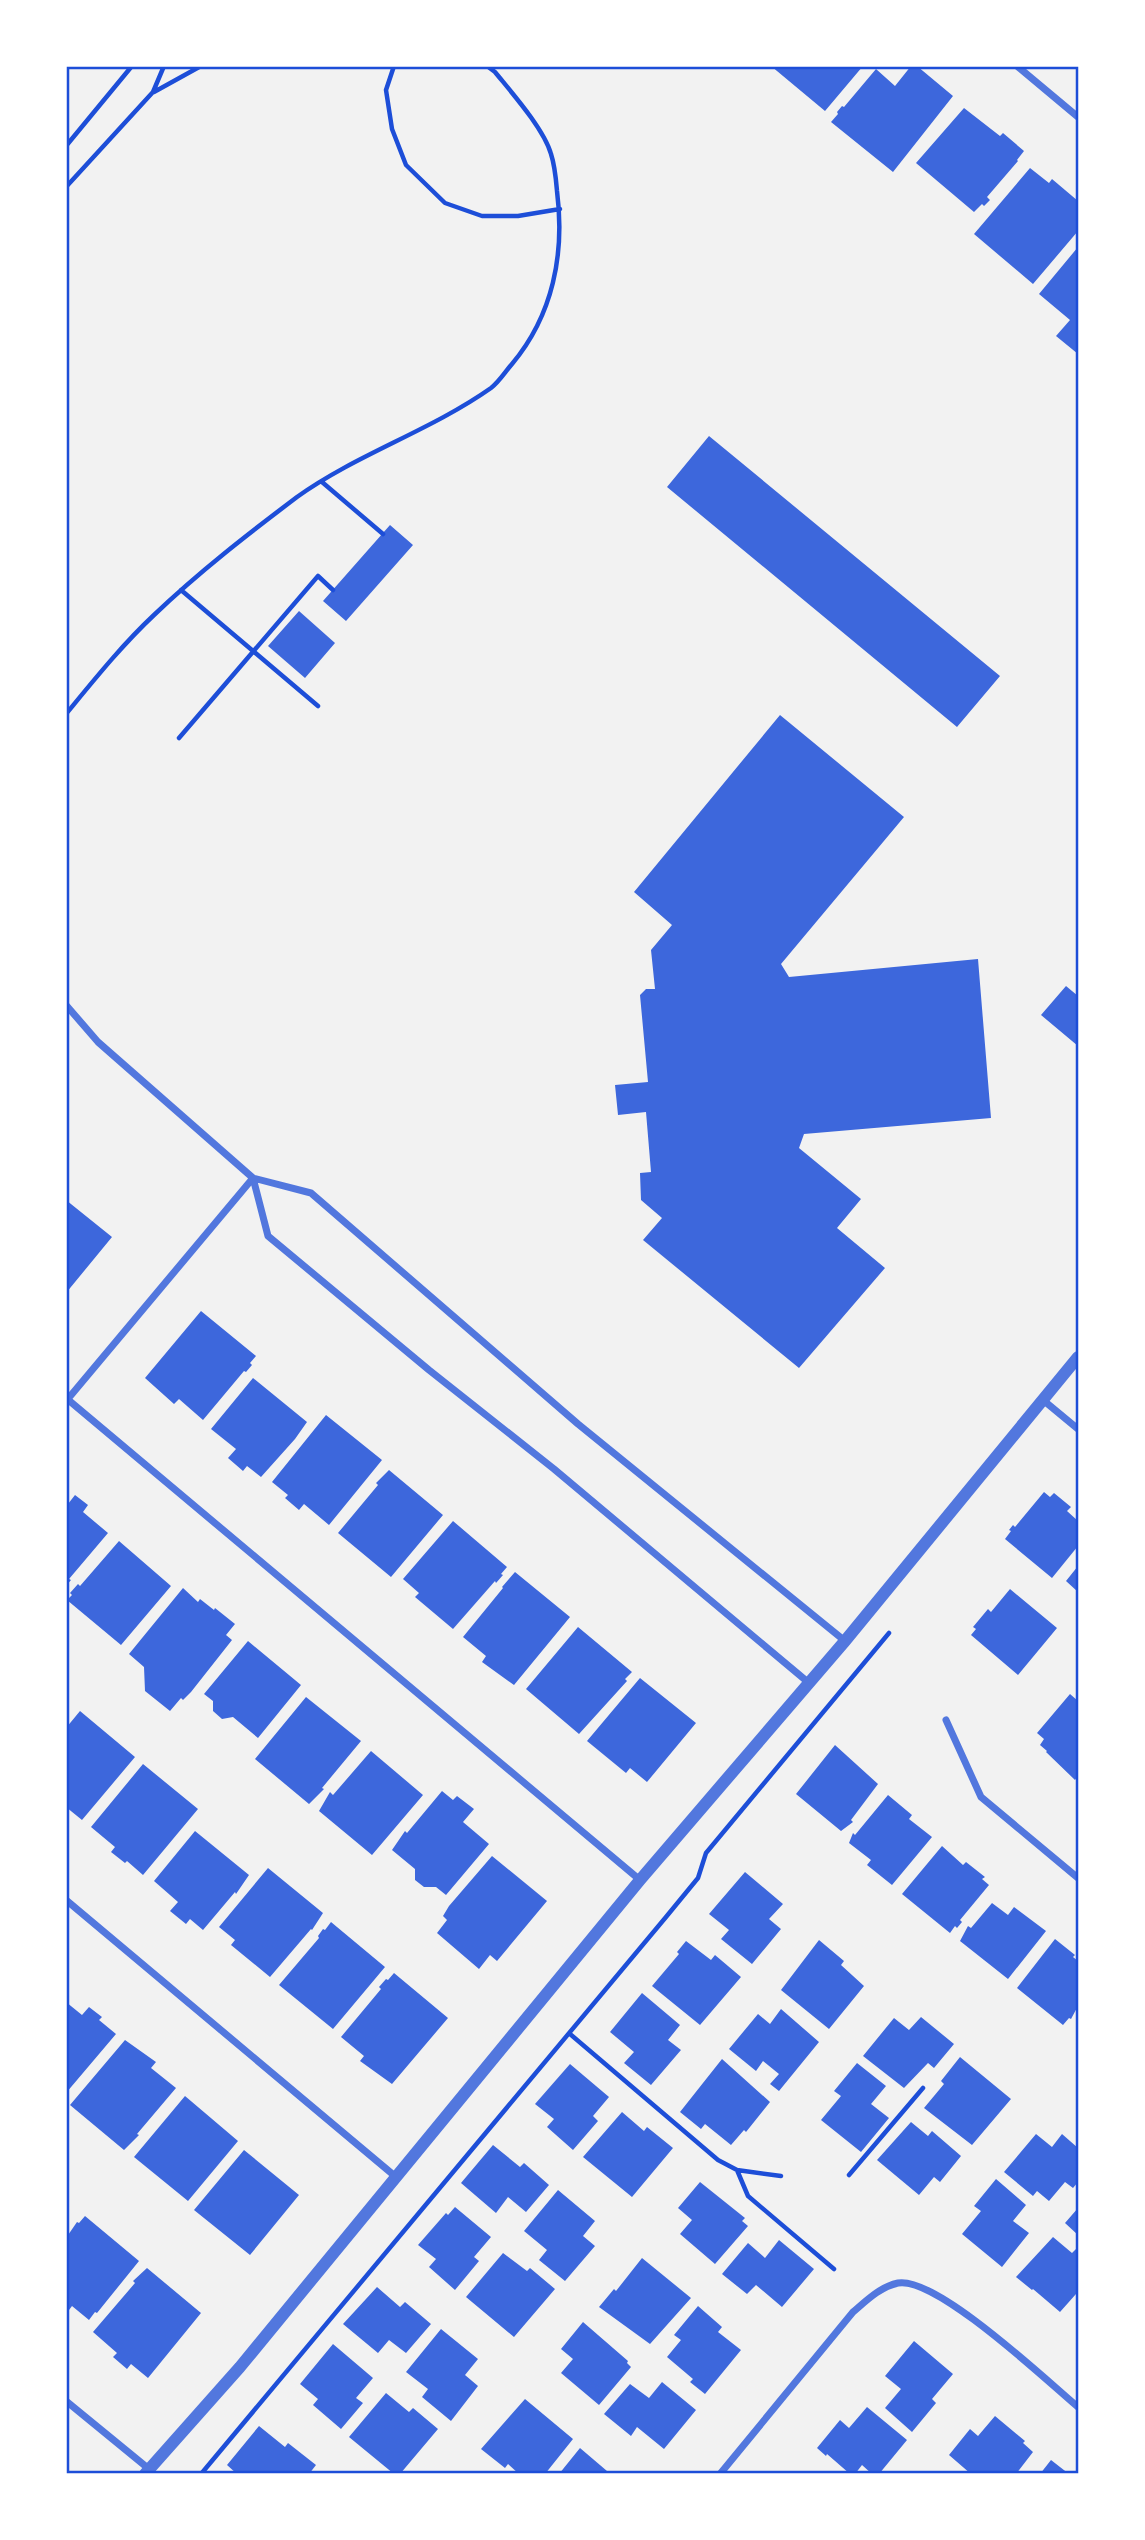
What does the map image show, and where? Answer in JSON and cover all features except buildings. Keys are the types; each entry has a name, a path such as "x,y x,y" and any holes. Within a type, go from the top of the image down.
{"street":[{"path":"1017,66 1079,117"},
{"path":"66,1005 98,1042 253,1178 311,1193 578,1424 845,1641"},
{"path":"253,1178 67,1399 640,1880"},
{"path":"253,1178 268,1236 429,1370 554,1469 809,1684"},
{"path":"66,2401 147,2471 240,2368 640,1880 809,1684 1079,1357"},
{"path":"1043,1400 1079,1429"},
{"path":"946,1720 981,1797 1079,1878"},
{"path":"66,1900 396,2178"},
{"path":"720,2473 853,2312 875,2293 900,2283 928,2288 956,2305 1079,2407"}],"path":[{"path":"66,146 132,66"},
{"path":"153,92 164,66"},
{"path":"66,187 153,92 201,66"},
{"path":"394,66 386,90 392,129 406,165 445,203 482,216 518,216 560,209"},
{"path":"66,714 153,616 211,563 300,495 493,387 532,336 548,302 558,266 561,225 551,153 513,94 487,66"},
{"path":"323,482 383,534"},
{"path":"179,738 317,576 333,590"},
{"path":"181,590 318,706"},
{"path":"201,2473 698,1878 706,1853 888,1633"},
{"path":"570,2034 718,2160 737,2170 781,2176"},
{"path":"849,2175 923,2088"},
{"path":"737,2170 748,2196 834,2269"}]}
